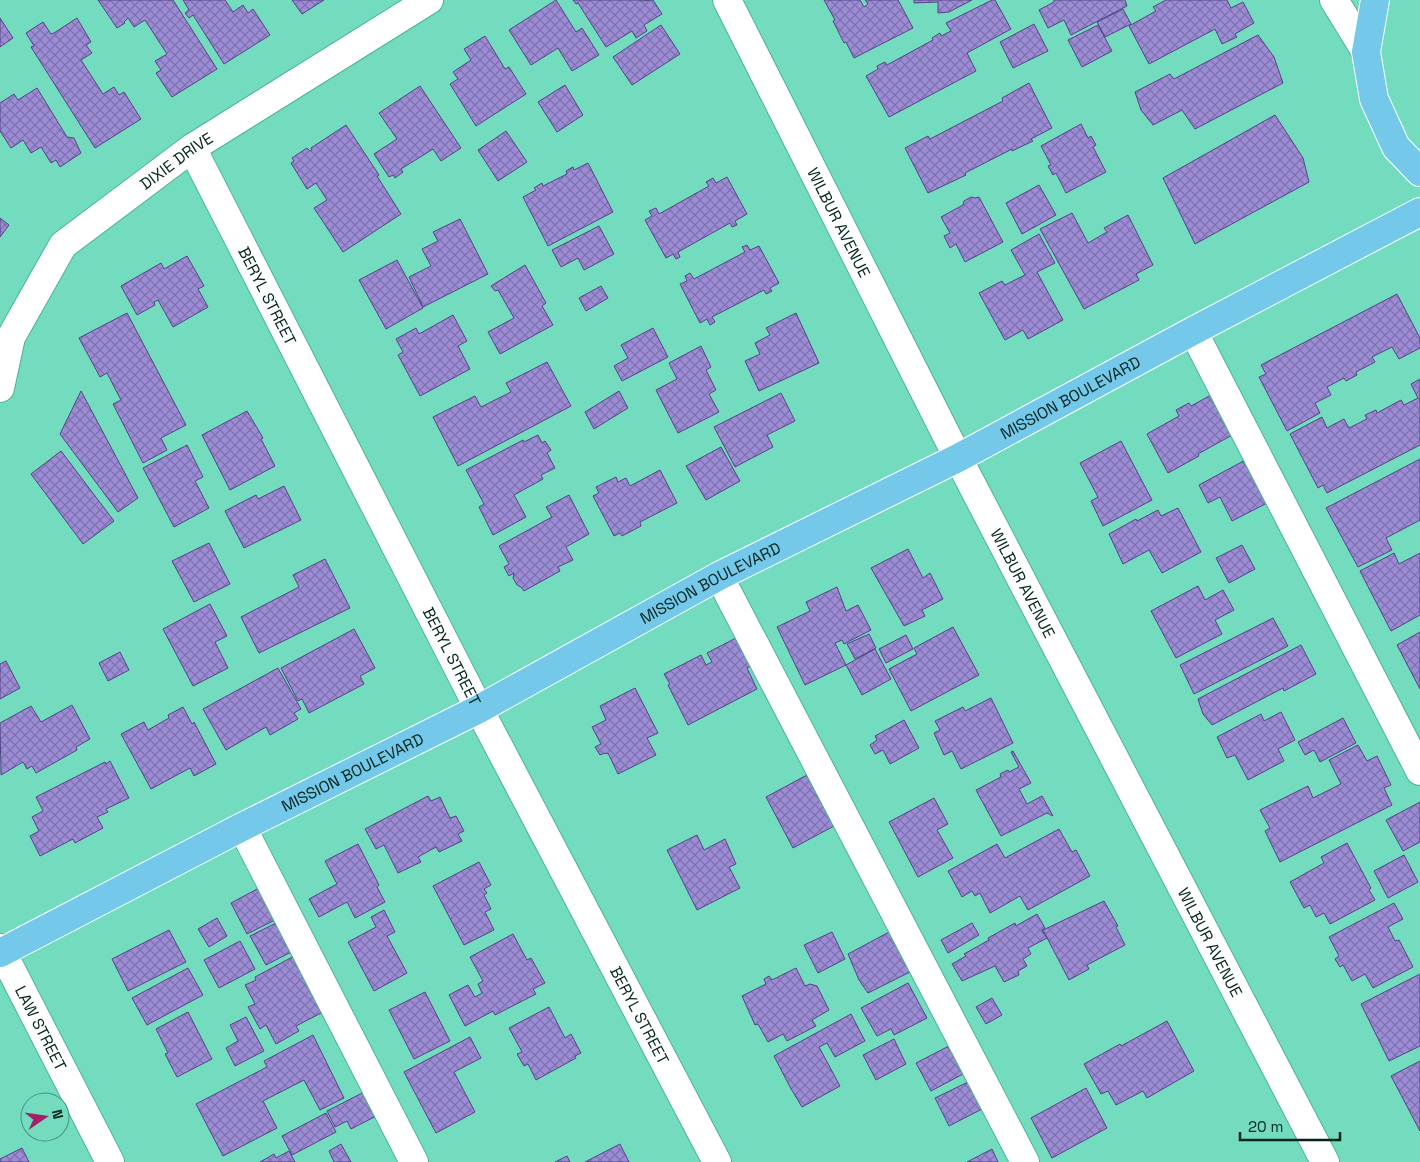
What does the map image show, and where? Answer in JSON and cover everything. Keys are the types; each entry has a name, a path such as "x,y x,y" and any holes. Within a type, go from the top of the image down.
{"main road":[{"path":"1375,0 1366,52 1374,99 1396,147 1420,172"},
{"name":"MISSION BOULEVARD","path":"1,951 242,827 478,709 719,576 958,458 1193,330 1420,212"}],"street":[{"name":"DIXIE DRIVE","path":"0,388 11,337 63,245 192,148 429,0"},
{"name":"WILBUR AVENUE","path":"726,0 958,458 1326,1162"},
{"path":"1334,0 1366,52"},
{"name":"BERYL STREET","path":"192,148 478,709 716,1162"},
{"path":"1193,330 1420,771"},
{"path":"719,576 1025,1162"},
{"path":"242,827 414,1162"},
{"name":"LAW STREET","path":"1,951 110,1162"}],"building":[{"path":"98,0 173,0 217,69 172,97 156,73 161,70 155,61 167,54 145,20 134,27 128,18 125,23 117,28"},
{"path":"183,0 225,0 233,12 243,5 248,13 253,9 270,35 224,64 193,15 189,18 185,13 189,10"},
{"path":"292,0 324,0 302,14"},
{"path":"556,0 576,32 582,28 599,55 572,71 558,48 531,65 509,30"},
{"path":"573,0 653,0 662,14 644,25 647,31 636,38 632,31 606,47 578,3 576,4"},
{"path":"824,0 860,0 864,7 868,4 865,0 898,0 913,28 854,58 846,42 844,43 833,21 835,20"},
{"path":"914,0 972,0 949,12 938,13 938,2 914,3"},
{"path":"995,0 1011,29 967,53 976,71 889,117 866,76 878,69 877,66 885,62 887,65 933,40 932,38 940,33 941,36 951,31 946,23"},
{"path":"1054,0 1125,0 1127,6 1071,35 1064,20 1048,28 1039,10 1054,2"},
{"path":"1166,0 1227,0 1231,8 1243,2 1254,23 1235,34 1237,37 1222,44 1215,29 1149,64 1129,26 1156,11 1153,7"},
{"path":"1123,9 1131,24 1105,37 1097,22"},
{"path":"0,18 13,38 0,47"},
{"path":"77,18 91,42 86,45 92,53 81,60 103,94 114,87 119,95 124,92 141,119 95,148 31,47 34,46 26,33 43,22 51,34"},
{"path":"1034,24 1048,51 1013,68 1000,42"},
{"path":"661,25 680,54 632,85 613,57"},
{"path":"1098,25 1112,51 1082,67 1068,40"},
{"path":"1258,35 1274,57 1283,83 1195,129 1182,110 1153,125 1141,110 1135,92 1170,74 1174,79"},
{"path":"485,36 505,69 509,67 526,94 476,126 450,84 458,79 453,72 471,60 464,49"},
{"path":"1029,83 1052,128 1031,139 1033,141 1012,151 1012,149 965,173 966,175 928,193 905,148 928,136 930,139 1003,101 1002,98"},
{"path":"565,85 583,115 557,132 538,102"},
{"path":"420,86 461,148 441,161 433,149 401,169 403,172 395,178 393,175 389,177 374,154 397,139 379,113"},
{"path":"37,88 67,137 74,138 81,153 60,167 56,160 51,163 41,147 31,153 23,140 11,148 0,131 0,103 14,94 18,100"},
{"path":"1275,115 1303,158 1309,182 1195,244 1163,178"},
{"path":"1081,124 1088,138 1091,136 1096,145 1093,147 1106,172 1066,193 1056,173 1053,175 1048,166 1051,165 1041,146"},
{"path":"346,125 379,175 377,176 401,214 343,252 314,208 327,200 316,183 307,189 291,163 294,161 292,158 307,148 310,151 312,150 311,148"},
{"path":"506,131 527,162 498,181 478,150"},
{"path":"588,163 613,212 548,246 523,197 536,190 534,188 542,183 543,186 567,174 566,171 573,167 574,170"},
{"path":"727,177 747,214 735,221 737,225 732,227 730,223 678,252 680,257 676,259 673,254 666,258 645,220 652,216 649,211 656,208 659,214 709,186 706,182 713,178 716,183"},
{"path":"1039,185 1056,215 1022,234 1006,203"},
{"path":"971,197 979,197 1003,242 965,262 956,244 950,248 944,236 950,233 941,217 963,205 964,201"},
{"path":"1072,213 1088,243 1107,232 1104,228 1128,215 1153,265 1136,274 1139,280 1084,309 1040,229"},
{"path":"0,218 9,225 0,237"},
{"path":"460,219 488,274 423,307 409,277 431,266 422,249 438,241 433,232"},
{"path":"599,226 614,254 584,270 578,258 561,267 552,250"},
{"path":"1039,234 1055,263 1037,272 1063,320 1028,339 1023,330 1005,340 979,293 1002,281 1005,285 1025,275 1011,250"},
{"path":"747,245 750,250 759,246 779,283 770,288 772,291 766,294 764,290 712,317 715,322 710,325 707,319 700,323 680,284 687,281 685,276 690,273 694,279 745,252 742,247"},
{"path":"187,256 204,286 198,289 208,307 173,327 158,300 154,302 155,305 137,315 121,286 161,263 164,269"},
{"path":"397,260 423,308 386,329 359,280"},
{"path":"525,265 546,303 542,306 553,325 500,354 488,332 514,318 498,290 495,291 491,286"},
{"path":"601,286 608,298 586,311 579,298"},
{"path":"1397,294 1420,338 1420,348 1399,359 1392,347 1372,357 1375,362 1356,372 1357,375 1346,381 1344,378 1327,387 1331,395 1315,403 1320,413 1287,431 1259,377 1266,374 1261,365"},
{"path":"127,313 186,425 161,438 167,450 143,463 113,404 121,400 107,373 100,377 79,338"},
{"path":"796,313 819,363 759,391 745,361 760,354 755,343 770,335 766,328"},
{"path":"453,315 467,341 458,346 470,369 420,396 398,355 403,352 396,339 416,328 419,334"},
{"path":"653,328 668,357 622,381 614,366 628,358 621,345"},
{"path":"701,346 711,367 706,370 716,390 709,394 719,412 678,433 656,390 677,379 669,363"},
{"path":"547,362 571,406 458,466 433,417 475,396 481,407 511,392 506,383"},
{"path":"1420,379 1420,445 1327,493 1323,485 1318,488 1290,434 1322,417 1327,428 1344,419 1349,428 1367,419 1365,415 1376,410 1377,413 1401,400 1404,405 1418,398 1411,384"},
{"path":"81,391 138,498 118,512 60,434"},
{"path":"619,391 628,408 594,429 585,412"},
{"path":"781,393 795,421 767,435 773,447 735,467 714,427"},
{"path":"1213,394 1234,434 1168,473 1147,434 1179,416 1176,410 1189,403 1191,406"},
{"path":"247,411 263,438 261,439 275,466 230,490 202,435"},
{"path":"538,435 542,443 545,441 551,450 547,453 555,468 541,475 543,479 514,495 526,517 493,535 479,507 484,504 466,470 523,440 524,442"},
{"path":"1121,441 1152,500 1103,526 1091,501 1098,497 1080,463"},
{"path":"187,445 203,477 195,481 209,508 174,527 143,468"},
{"path":"721,447 740,481 706,500 686,466"},
{"path":"61,451 114,521 83,544 31,474"},
{"path":"1249,458 1271,501 1232,521 1220,497 1208,503 1199,485"},
{"path":"1420,459 1420,520 1386,538 1392,550 1358,567 1326,508"},
{"path":"660,470 677,503 640,522 641,526 622,536 620,533 614,536 593,496 599,493 596,487 616,477 618,482 626,478 630,486"},
{"path":"284,486 301,520 244,548 225,511 256,495 258,499"},
{"path":"569,495 589,534 566,547 573,560 558,567 560,571 524,591 513,578 514,573 509,576 504,567 509,564 499,546 552,517 546,507"},
{"path":"1178,508 1201,552 1162,573 1149,550 1123,564 1109,534 1136,519 1137,521 1158,510 1161,516"},
{"path":"209,543 230,584 194,602 172,561"},
{"path":"1242,545 1255,569 1229,583 1216,558"},
{"path":"908,549 923,578 930,573 943,599 922,610 925,616 904,626 871,568"},
{"path":"1394,553 1399,564 1420,553 1420,615 1391,631 1360,571"},
{"path":"325,559 350,608 259,653 241,617 299,587 293,575"},
{"path":"1198,586 1205,600 1223,590 1234,610 1215,620 1222,634 1176,658 1151,611"},
{"path":"837,587 846,611 858,605 871,630 844,644 842,640 835,643 846,665 805,685 777,627 810,611 806,602"},
{"path":"210,604 227,636 215,642 228,668 193,686 163,629"},
{"path":"1273,618 1288,646 1194,694 1180,665"},
{"path":"953,627 979,675 911,711 889,669 917,654 914,648"},
{"path":"354,629 375,668 360,676 364,684 309,713 302,699 298,701 281,668"},
{"path":"1420,632 1420,689 1397,645"},
{"path":"869,634 876,648 855,659 847,644"},
{"path":"906,635 913,649 886,663 879,649"},
{"path":"736,638 751,666 747,668 757,689 688,725 664,674 701,655 706,665 712,662 707,653"},
{"path":"1301,645 1316,674 1284,691 1283,688 1212,725 1203,714 1198,699"},
{"path":"875,649 891,679 862,695 846,665"},
{"path":"120,652 129,670 108,681 99,663"},
{"path":"6,661 20,688 0,699 0,664"},
{"path":"278,668 301,709 294,713 298,719 270,735 266,727 226,750 203,709"},
{"path":"635,688 658,733 647,738 656,755 618,774 608,753 600,755 595,747 601,744 592,727 606,720 600,706"},
{"path":"991,698 1013,743 961,769 952,751 944,755 934,733 940,730 935,721 963,707 965,711"},
{"path":"72,705 90,739 76,747 77,750 36,773 32,766 27,769 23,762 1,775 0,723 31,706 41,722"},
{"path":"183,707 192,724 194,722 216,764 194,776 190,768 151,789 121,734 144,722 148,730 169,718 168,715"},
{"path":"1281,712 1295,740 1278,749 1284,761 1248,780 1235,755 1227,758 1217,737 1261,714 1264,721"},
{"path":"1343,718 1356,743 1320,762 1314,750 1305,755 1298,742"},
{"path":"904,720 919,748 890,764 883,750 875,754 870,745 877,740 875,736"},
{"path":"1358,745 1367,761 1377,756 1391,785 1384,788 1392,805 1280,862 1265,831 1270,828 1260,810 1308,786 1313,798 1341,784 1329,760"},
{"path":"1013,751 1031,783 1019,789 1027,804 1042,796 1053,816 1047,813 1001,836 976,790 1001,777 1000,774 1019,767 1011,752"},
{"path":"110,761 129,798 106,809 108,812 97,817 103,828 75,843 73,839 40,856 30,836 39,831 32,817 43,811 36,797"},
{"path":"807,775 834,826 793,848 766,797"},
{"path":"428,796 431,801 440,797 450,818 456,816 464,831 458,834 462,841 439,852 436,847 418,857 421,862 398,873 384,845 376,849 365,829"},
{"path":"934,798 948,824 937,830 953,858 918,877 889,822"},
{"path":"1420,802 1420,842 1403,851 1386,820"},
{"path":"1059,829 1072,852 1076,850 1090,876 1028,910 1020,896 990,913 980,893 975,896 972,891 962,897 948,871 997,844 1005,858"},
{"path":"697,835 704,850 725,839 736,864 729,867 740,888 697,910 667,850"},
{"path":"1347,843 1371,888 1369,890 1375,900 1330,924 1324,913 1316,917 1310,905 1304,908 1290,882 1324,863 1321,857"},
{"path":"358,844 379,885 377,887 385,902 355,918 347,902 319,917 309,899 337,884 325,861"},
{"path":"1404,855 1418,882 1388,898 1374,871"},
{"path":"479,862 491,885 484,889 487,893 484,895 491,909 485,912 494,930 464,945 433,886"},
{"path":"261,887 277,919 247,934 231,903"},
{"path":"1104,901 1118,926 1116,927 1125,945 1087,965 1089,969 1069,980 1043,930"},
{"path":"1394,903 1403,919 1388,927 1395,941 1399,940 1413,967 1373,988 1365,974 1352,981 1343,965 1340,967 1335,959 1339,956 1329,937"},
{"path":"384,910 395,932 387,936 407,973 374,991 348,942 376,927 371,917"},
{"path":"1037,914 1045,928 1042,930 1047,938 1028,948 1031,954 1023,959 1027,966 1018,971 1019,975 1004,982 995,966 962,981 952,964 966,956 964,954 989,940 988,938 1015,923 1016,926"},
{"path":"217,918 227,936 209,947 198,929"},
{"path":"280,921 295,950 266,965 250,936"},
{"path":"972,923 979,935 948,953 941,940"},
{"path":"169,930 186,962 128,991 112,959"},
{"path":"891,931 912,971 868,993 859,980 848,954"},
{"path":"832,932 845,959 818,973 804,945"},
{"path":"513,934 527,960 531,958 545,983 533,989 536,994 495,1015 493,1011 465,1026 449,995 468,985 475,997 482,993 478,984 483,981 470,957"},
{"path":"240,941 255,969 219,988 204,960"},
{"path":"298,954 327,1010 296,1026 299,1031 276,1044 266,1025 260,1029 248,1007 255,1004 245,985 256,980 255,977"},
{"path":"188,968 203,995 147,1025 132,998"},
{"path":"796,968 805,986 810,984 817,986 829,1010 812,1020 816,1026 787,1041 783,1034 768,1042 758,1024 755,1025 742,996 766,984 764,979 769,976 772,980"},
{"path":"1420,974 1420,1046 1389,1061 1361,1004"},
{"path":"908,983 927,1018 894,1035 891,1029 877,1036 861,1008"},
{"path":"425,992 450,1041 414,1059 389,1010"},
{"path":"992,998 1002,1015 986,1024 976,1007"},
{"path":"549,1007 565,1038 571,1034 581,1053 575,1056 576,1058 536,1080 528,1064 524,1066 517,1054 522,1052 509,1028"},
{"path":"188,1012 212,1059 177,1077 165,1054 168,1053 156,1029"},
{"path":"851,1014 865,1041 835,1057 827,1043 819,1047 840,1086 802,1107 774,1056"},
{"path":"246,1017 264,1051 235,1066 226,1048 238,1041 230,1025"},
{"path":"1167,1021 1194,1071 1147,1098 1143,1091 1116,1105 1108,1091 1101,1094 1084,1064"},
{"path":"313,1035 344,1098 320,1110 304,1080 263,1101 277,1128 223,1156 196,1104 267,1067 264,1061"},
{"path":"470,1037 481,1058 454,1072 475,1112 436,1133 404,1072"},
{"path":"894,1039 906,1064 876,1080 863,1055"},
{"path":"949,1046 963,1074 931,1091 916,1063"},
{"path":"1420,1061 1420,1131 1391,1076"},
{"path":"968,1082 982,1109 949,1126 935,1098"},
{"path":"372,1088 384,1112 351,1129 347,1121 335,1127 327,1111"},
{"path":"1086,1088 1107,1128 1052,1158 1031,1118"},
{"path":"326,1113 336,1132 292,1155 282,1136"},
{"path":"341,1144 351,1162 334,1162 329,1151"},
{"path":"620,1144 629,1162 585,1162"},
{"path":"22,1148 29,1162 0,1162 0,1159"},
{"path":"992,1149 998,1162 967,1162"},
{"path":"289,1151 295,1162 260,1162 274,1154 276,1158"},
{"path":"567,1156 570,1162 555,1162"}]}
